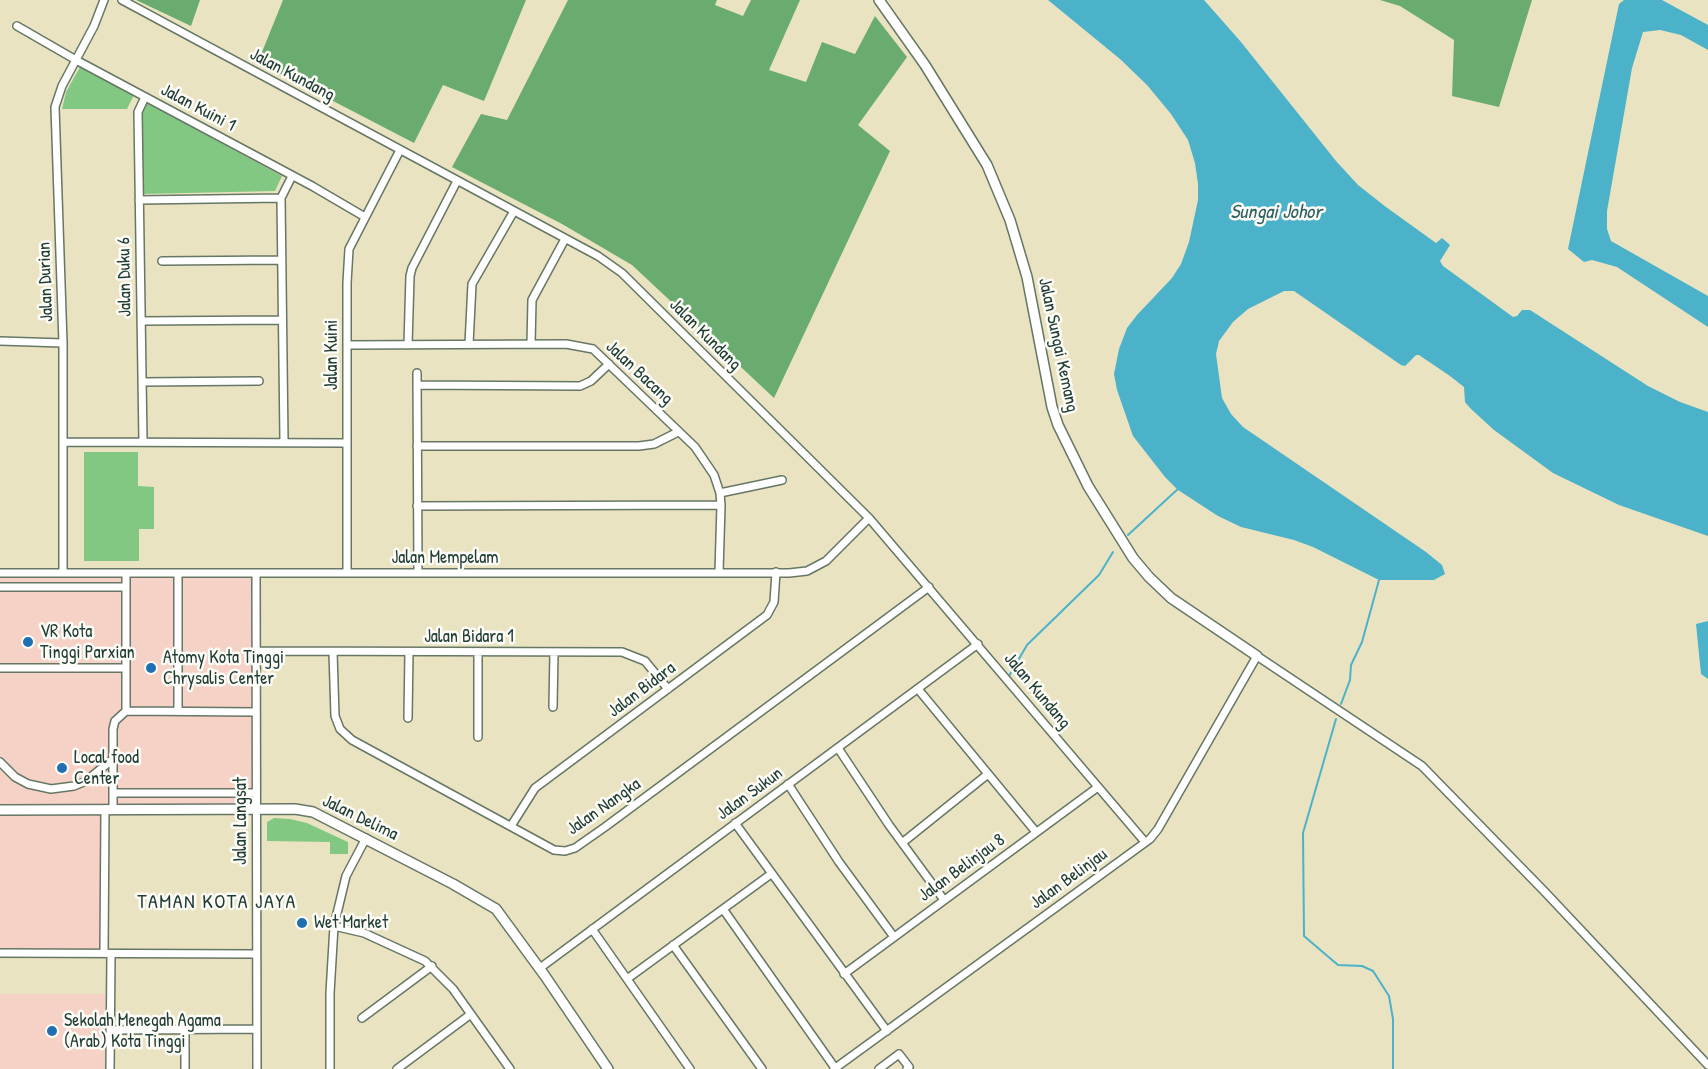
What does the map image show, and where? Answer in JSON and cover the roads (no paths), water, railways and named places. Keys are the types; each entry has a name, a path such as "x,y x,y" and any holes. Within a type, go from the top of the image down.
{"street":[{"name":"Jalan Durian","path":"63,573 63,344 55,107 62,86 94,26 104,0"},
{"name":"Jalan Kundang","path":"122,0 598,256 622,273 869,518 1145,842"},
{"name":"Jalan Sungai Kemang","path":"879,0 924,65 987,165 1010,220 1027,277 1052,407 1058,425 1088,486 1133,558 1149,577 1171,598 1257,656"},
{"name":"Jalan Kuini 1","path":"17,26 365,217"},
{"name":"Jalan Duku 6","path":"143,442 138,112 145,97"},
{"name":"Jalan Kuini","path":"347,573 346,443 349,249 400,150"},
{"path":"284,441 280,198 292,176"},
{"path":"408,345 412,268 457,181"},
{"path":"139,200 280,198"},
{"path":"470,345 472,284 514,211"},
{"path":"531,344 532,300 565,239"},
{"path":"162,261 282,260"},
{"path":"141,321 282,320"},
{"path":"0,341 63,344"},
{"name":"Jalan Bacang","path":"347,345 566,344 593,349 695,447 714,475 721,505 719,572"},
{"path":"417,384 573,386 591,381 609,364"},
{"path":"417,373 418,573"},
{"path":"142,382 259,381"},
{"path":"417,446 639,446 654,444 678,432"},
{"path":"64,442 346,443"},
{"path":"720,493 782,480"},
{"path":"417,506 721,505"},
{"name":"Jalan Mempelam","path":"0,573 807,571 826,561 869,518"},
{"name":"Jalan Bidara","path":"511,826 535,788 767,615 774,602 776,572"},
{"path":"110,1069 107,953 109,809 113,793 113,729 116,721 126,711 126,573"},
{"path":"178,573 178,711"},
{"name":"Jalan Langsat","path":"255,573 257,1069"},
{"path":"0,586 126,587"},
{"name":"Jalan Nangka","path":"333,652 335,716 339,729 352,740 554,850 565,851 575,848 691,765 765,707 929,587"},
{"name":"Jalan Sukun","path":"540,968 978,644"},
{"name":"Jalan Bidara 1","path":"256,651 622,652 645,662 668,689"},
{"path":"408,718 409,652"},
{"path":"478,652 478,737"},
{"path":"553,707 554,652"},
{"name":"Jalan Belinjau","path":"835,1069 1145,842 1158,829 1257,656"},
{"path":"1257,656 1422,766 1708,1065"},
{"path":"0,668 126,668"},
{"path":"918,689 1036,832"},
{"path":"126,711 256,712"},
{"path":"838,748 902,843 944,900"},
{"path":"0,762 15,777 28,784 51,789 74,786 86,781 113,759"},
{"path":"902,843 987,774"},
{"path":"788,784 839,862 894,937"},
{"name":"Jalan Belinjau 8","path":"844,974 1098,787"},
{"path":"113,793 256,794"},
{"name":"Jalan Delima","path":"0,810 304,809 366,838 496,909 540,968 608,1069"},
{"path":"735,824 886,1031"},
{"path":"330,1069 330,993 334,926 346,876 366,838"},
{"path":"627,979 771,874"},
{"path":"723,909 835,1069"},
{"path":"334,926 371,936 418,957 432,966 453,989 507,1068"},
{"path":"592,929 690,1069"},
{"path":"673,945 762,1069"},
{"path":"0,953 255,954"},
{"path":"362,1018 432,966"},
{"path":"397,1069 471,1014"},
{"path":"110,1030 256,1029"},
{"path":"185,1030 185,1069"},
{"path":"879,1069 899,1054 909,1068"}],"water":[{"name":"Sungai Johor","path":"1048,0 1204,0 1358,185 1436,243 1442,238 1450,245 1440,261 1443,266 1513,317 1522,310 1530,310 1648,386 1680,402 1708,412 1708,536 1619,505 1553,473 1494,430 1470,408 1465,402 1464,387 1450,376 1419,355 1416,355 1405,366 1401,365 1294,291 1284,291 1248,309 1233,322 1219,341 1216,354 1222,398 1231,414 1243,427 1426,552 1442,565 1445,574 1434,580 1379,580 1313,547 1241,527 1218,516 1178,490 1133,436 1117,390 1114,374 1119,349 1127,328 1172,278 1181,264 1189,242 1198,200 1195,163 1188,140 1171,114 1147,85 1120,59"},
{"path":"1624,0 1662,0 1708,25 1708,50 1681,35 1660,30 1643,32 1632,68 1607,211 1607,229 1611,241 1708,296 1708,327 1617,267 1592,260 1584,262 1568,249 1619,4"},
{"path":"1708,621 1708,679 1701,674 1696,624"}],"waterway":[{"path":"1128,535 1179,488"},
{"path":"1009,676 1027,645 1099,575 1113,552"},
{"path":"1341,704 1350,680 1351,665 1362,642 1379,580"},
{"path":"1336,719 1303,833 1304,936 1338,965 1362,966 1373,971 1389,996 1393,1019 1393,1069"}],"place":[{"name":"VR Kota Tinggi Parxian","path":"28,642"},
{"name":"Atomy Kota Tinggi Chrysalis Center","path":"151,668"},
{"name":"Local food Center","path":"62,768"},
{"name":"Wet Market","path":"302,923"},
{"name":"Sekolah Menegah Agama (Arab) Kota Tinggi","path":"52,1031"}],"district":[{"name":"TAMAN KOTA JAYA","path":"217,903"}]}
